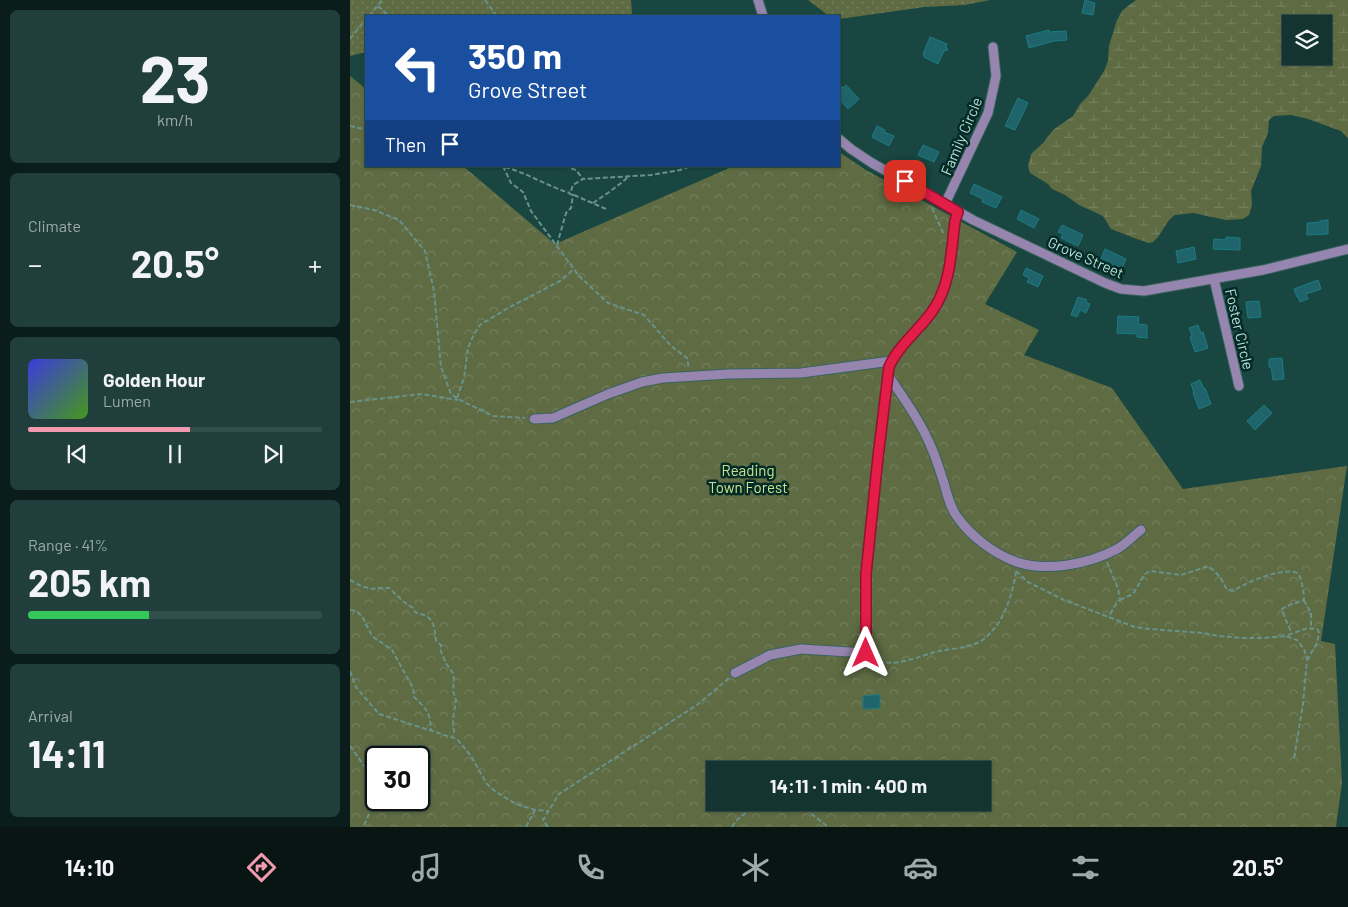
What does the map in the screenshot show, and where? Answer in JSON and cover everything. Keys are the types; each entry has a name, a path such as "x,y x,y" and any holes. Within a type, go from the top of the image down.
{"street":[{"path":"758,0 763,15"},
{"name":"Family Circle","path":"945,204 988,113 996,76 993,48"},
{"name":"Grove Street","path":"840,140 872,163 958,212 1121,289 1144,291 1214,279 1263,270 1348,249"},
{"path":"735,673 770,655 800,650 866,653 866,574 889,367 902,347 940,300 948,278 958,212"},
{"name":"Foster Circle","path":"1214,279 1239,386"},
{"path":"534,419 553,418 608,394 642,382 663,378 729,374 801,373 891,362"},
{"path":"888,375 928,438 950,503 957,517 977,538 990,548 1015,562 1050,567 1086,561 1104,555 1118,548 1141,530"}],"path":[{"path":"370,15 382,0"},
{"path":"485,0 497,15"},
{"path":"378,6 388,15"},
{"path":"350,40 365,21"},
{"path":"350,126 365,129"},
{"path":"503,167 511,183 523,192 532,211 574,269 608,303 644,315 671,346 687,358 690,368 686,377"},
{"path":"506,167 523,172 544,184 606,209"},
{"path":"567,167 576,170 583,179"},
{"path":"556,245 566,213 571,208 573,185 583,179 651,175 688,167"},
{"path":"593,203 628,177"},
{"path":"929,203 952,248"},
{"path":"350,205 374,210 399,220 425,251 434,291 441,368 451,394 493,416 534,419"},
{"path":"459,399 468,348 480,325 560,281 574,269"},
{"path":"350,402 421,394 459,399"},
{"path":"1104,555 1120,594 1120,600"},
{"path":"866,653 874,660 897,662 977,643 993,630 999,622 1014,583 1015,562"},
{"path":"1109,618 1113,608 1120,600 1133,594 1148,572 1154,571 1181,575 1206,567 1211,568 1226,588 1232,591 1253,580 1291,570 1300,576 1304,588 1304,600 1311,612 1311,628"},
{"path":"1016,572 1028,582 1064,600 1109,618 1149,630 1182,630 1242,638 1262,638 1286,636 1311,628 1317,629 1319,638 1307,660"},
{"path":"350,580 372,589 389,588 413,608 413,611 429,618 434,627 436,641 441,645 441,652 447,665 453,672 453,691 456,700 452,737"},
{"path":"1292,634 1282,609 1304,600"},
{"path":"350,610 356,611 362,616 372,636 392,650 413,688 414,697 428,712 431,731"},
{"path":"1286,636 1302,644 1307,660 1302,710 1294,759"},
{"path":"350,671 356,687 379,714 457,739 467,750 487,784 496,792 516,804 535,810 549,811"},
{"path":"548,827 543,820 559,794 697,705 735,673"},
{"path":"350,746 365,768 374,790 364,827"},
{"path":"526,827 535,810"},
{"path":"732,827 738,817 750,811"},
{"path":"808,811 828,827"}],"green space":[{"path":"350,0 631,0 632,15 365,15 365,52 350,56"},
{"path":"808,0 990,0 965,5 925,7 840,19 840,15 828,15"},
{"path":"1136,0 1348,0 1348,138 1341,131 1308,119 1291,115 1274,116 1269,120 1268,133 1262,147 1261,166 1251,191 1252,205 1249,215 1243,219 1226,220 1193,213 1175,215 1169,220 1158,237 1149,243 1111,229 1103,216 1079,205 1052,189 1048,184 1030,173 1028,166 1031,154 1053,130 1073,116 1104,71 1108,61 1109,46 1117,20 1122,11"},
{"name":"Reading Town Forest","path":"350,76 365,88 365,167 464,167 555,244 732,167 840,167 840,153 866,170 1017,252 985,304 1039,330 1024,355 1112,388 1183,489 1347,466 1321,641 1335,644 1342,783 1336,827 350,827"}],"building":[{"path":"1085,0 1095,3 1093,15 1082,13"},
{"path":"1049,30 1049,32 1066,31 1067,40 1054,41 1029,48 1026,36"},
{"path":"930,37 947,44 948,50 944,51 938,64 924,57 923,54"},
{"path":"840,85 843,88 846,85 859,99 848,109 840,100"},
{"path":"1018,98 1028,103 1015,130 1005,126"},
{"path":"877,126 885,130 884,132 894,136 889,146 872,137"},
{"path":"923,145 939,152 934,162 918,155"},
{"path":"974,184 1002,197 996,208 982,202 983,199 970,193"},
{"path":"1021,210 1039,219 1034,228 1017,219"},
{"path":"1328,220 1328,234 1307,235 1307,223"},
{"path":"1062,225 1083,235 1078,246 1061,238 1063,234 1058,232"},
{"path":"1226,237 1240,238 1240,250 1213,249 1214,239 1226,240"},
{"path":"1194,247 1196,259 1178,263 1176,251"},
{"path":"1105,249 1126,259 1122,268 1100,261"},
{"path":"1026,268 1043,276 1038,287 1027,282 1029,278 1023,275"},
{"path":"1318,280 1321,289 1306,294 1308,299 1300,302 1294,289"},
{"path":"1078,297 1087,300 1086,302 1090,304 1086,313 1080,310 1077,317 1071,315"},
{"path":"1259,301 1261,317 1248,318 1246,302"},
{"path":"1118,316 1139,317 1138,324 1147,325 1147,338 1137,337 1137,334 1117,333"},
{"path":"1198,325 1201,333 1203,332 1208,348 1195,352 1189,328"},
{"path":"1282,358 1284,379 1273,380 1269,359"},
{"path":"1200,380 1211,404 1199,409 1191,384"},
{"path":"1264,405 1272,413 1255,430 1247,421"},
{"path":"880,695 880,708 863,709 863,696"}],"route":[{"path":"866,653 866,574 889,367 892,359 940,300 948,278 955,221 958,212 905,181"}]}
